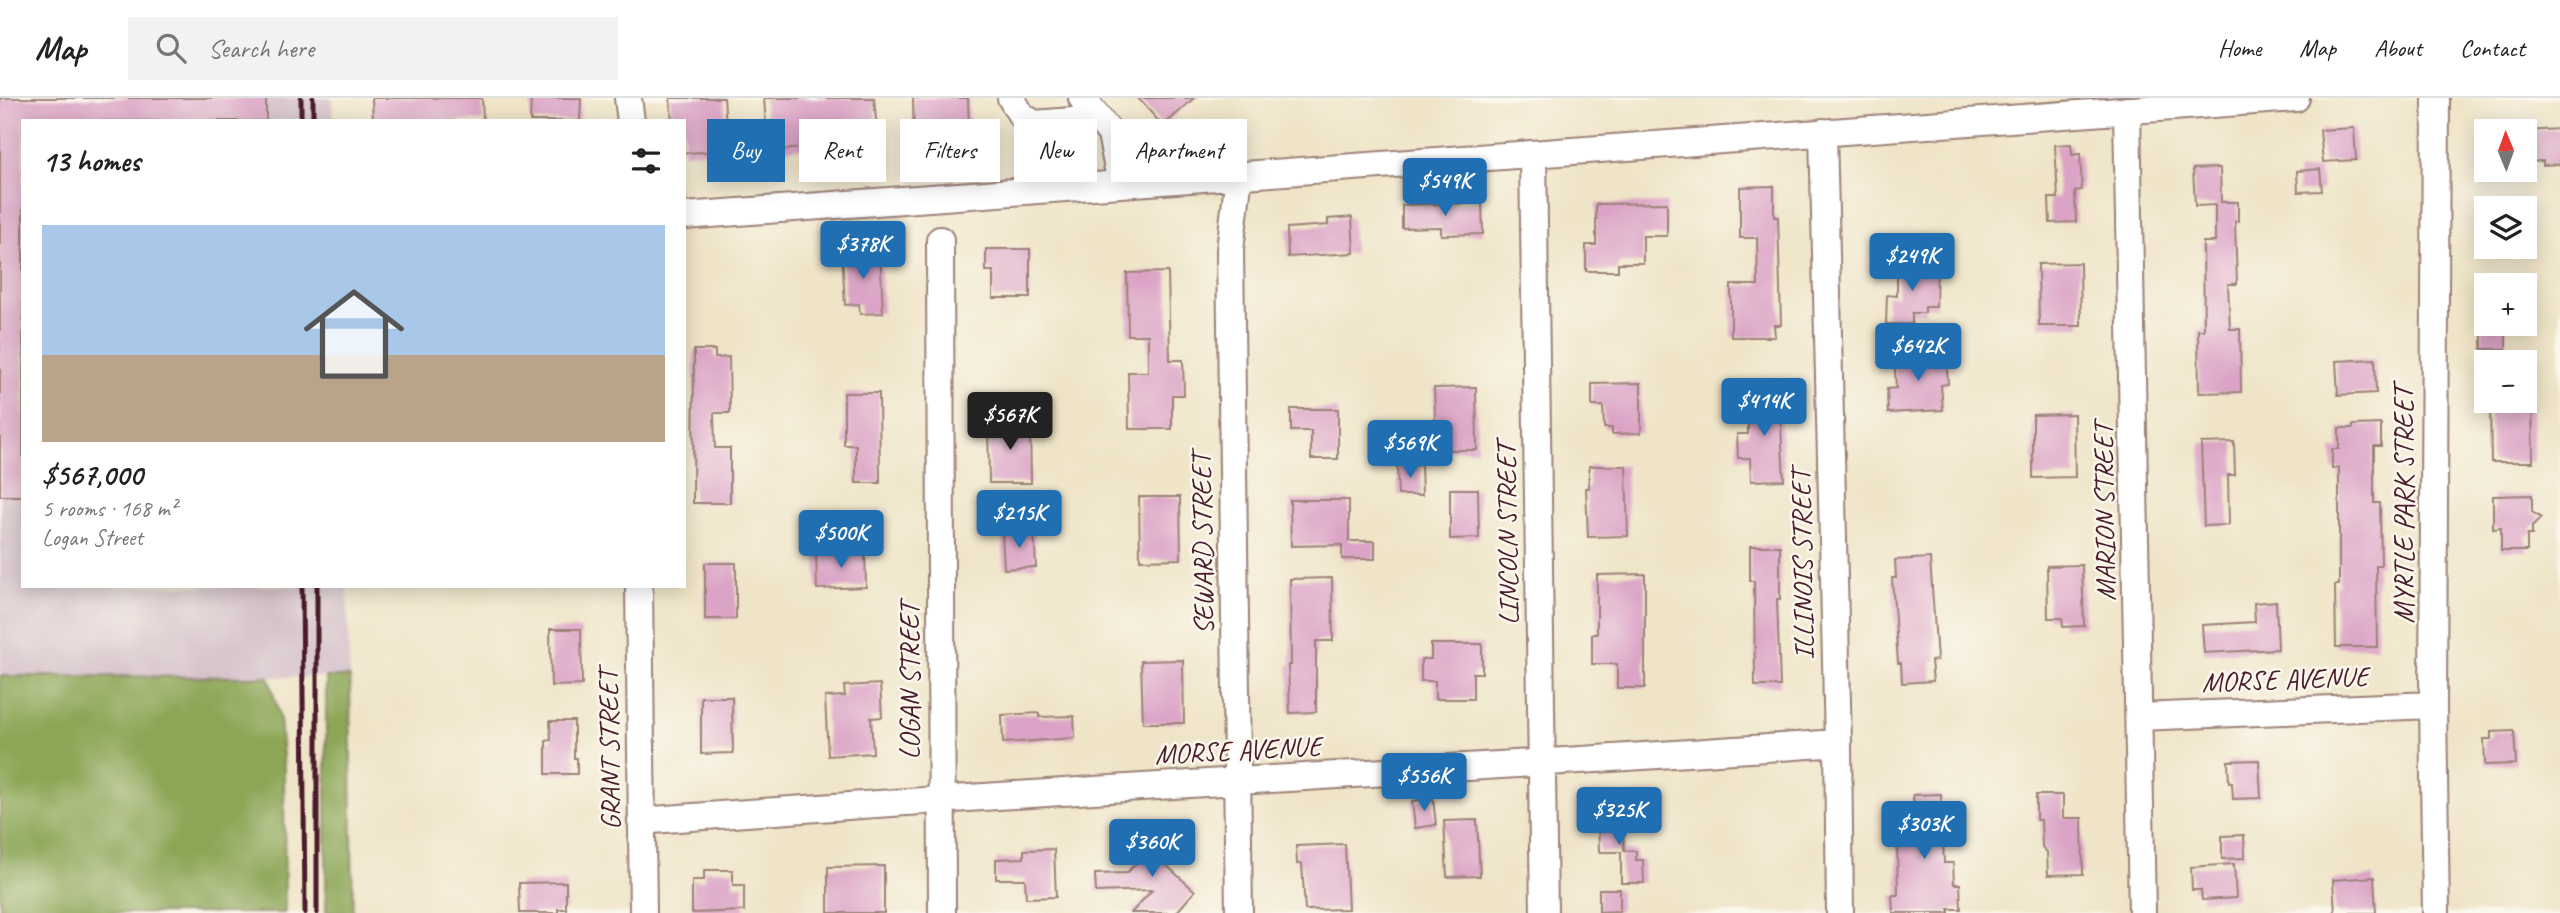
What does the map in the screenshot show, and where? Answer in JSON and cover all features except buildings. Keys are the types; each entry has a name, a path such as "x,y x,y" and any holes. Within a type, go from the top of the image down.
{"street":[{"path":"628,98 631,119"},
{"path":"1011,98 1021,115 1034,124 1099,119"},
{"path":"1082,98 1111,134 1121,184"},
{"path":"1247,175 2295,98"},
{"name":"MYRTLE PARK STREET","path":"2436,98 2433,705 2436,913"},
{"name":"MARION STREET","path":"2127,110 2142,913"},
{"name":"ILLINOIS STREET","path":"1823,132 1840,913"},
{"name":"LINCOLN STREET","path":"1533,154 1544,913"},
{"path":"686,216 1150,182"},
{"name":"SEWARD STREET","path":"1237,182 1230,250 1239,913"},
{"name":"LOGAN STREET","path":"940,240 942,913"},
{"name":"GRANT STREET","path":"639,588 643,913"},
{"name":"MORSE AVENUE","path":"2139,717 2433,705"},
{"name":"MORSE AVENUE","path":"642,821 941,798 1541,764 1838,743"}],"shaded area":[{"path":"0,98 332,98 333,119 21,119 21,588 347,588 350,677 0,676"}],"green space":[{"path":"0,676 269,677 280,719 284,771 285,913 0,913"},
{"path":"326,677 350,677 353,913 326,913"}],"railway":[{"path":"301,98 301,119"},
{"path":"313,98 313,119"},
{"path":"302,588 305,913"},
{"path":"317,588 317,913"}]}
